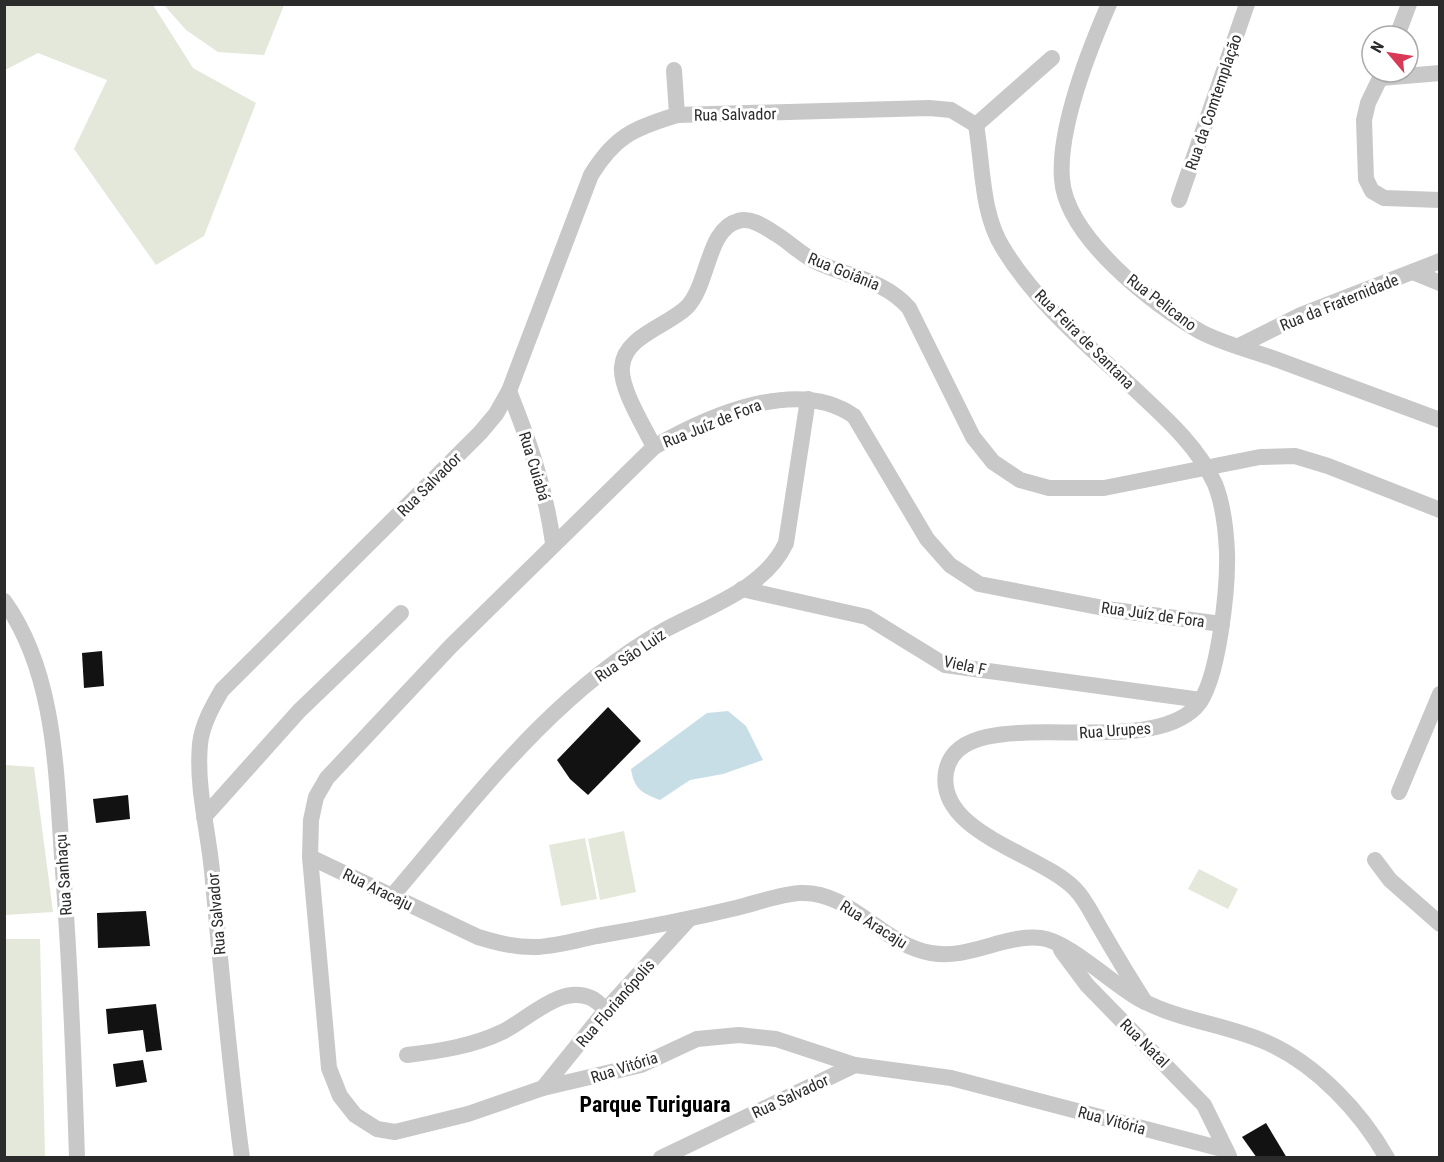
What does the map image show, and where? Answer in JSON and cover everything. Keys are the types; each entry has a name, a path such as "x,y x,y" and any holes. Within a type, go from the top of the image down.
{"street":[{"name":"Rua Pelicano","path":"1109,4 1076,92 1064,150 1062,178 1066,200 1076,221 1141,290 1203,333 1440,420"},
{"name":"Rua da Comtemplação","path":"1179,200 1246,4"},
{"path":"1401,24 1408,4"},
{"path":"976,125 1052,58"},
{"path":"674,70 677,116"},
{"path":"1420,74 1440,73"},
{"path":"1378,84 1368,103 1364,120 1366,179 1372,191 1384,198 1440,200"},
{"name":"Rua Salvador","path":"242,1158 226,1040 212,868 199,772 200,742 208,713 222,690 480,433 496,414 509,391 591,175 605,152 622,136 644,125 677,116 929,108 951,111 976,125"},
{"name":"Rua Feira de Santana","path":"976,125 988,214 1001,246 1051,310 1177,429 1206,468"},
{"name":"Rua Goiânia","path":"654,447 623,382 621,366 627,352 639,340 686,308 699,290 720,232 727,224 742,220 763,227 822,265 874,282 896,294 909,308 973,437 993,462 1020,480 1049,488 1104,488 1206,468"},
{"name":"Rua da Fraternidade","path":"1239,346 1301,315 1440,261"},
{"path":"1413,272 1440,284"},
{"name":"Rua Cuiabá","path":"509,391 535,457 547,500 553,543"},
{"name":"Rua Juíz de Fora","path":"311,820 316,797 342,760 553,543 654,447 678,433 756,404 778,399 808,399 840,406 854,416 927,539 950,565 979,584 1114,610 1222,624"},
{"name":"Rua São Luiz","path":"392,896 476,797 582,688 623,656 742,589 778,560 786,543 808,399"},
{"path":"1206,468 1260,457 1295,456 1328,466 1440,510"},
{"name":"Rua Urupes","path":"1145,1002 1078,892 1046,866 971,827 955,811 945,791 946,769 958,751 974,740 997,734 1027,732 1096,734 1149,730 1180,719 1201,700 1210,682 1222,624 1227,554 1216,487 1206,468"},
{"name":"Viela F","path":"742,589 867,617 945,664 1201,700"},
{"name":"Rua Sanhaçu","path":"7,612 37,669 49,722 57,783 72,991 76,1158"},
{"path":"204,817 299,711 401,613"},
{"path":"1399,792 1440,694"},
{"name":"Rua Vitória","path":"311,820 310,857 329,1068 340,1096 355,1114 377,1129 395,1132 468,1114 543,1088 641,1065 697,1039 729,1036 776,1039 855,1065 951,1078 1228,1154"},
{"name":"Rua Aracaju","path":"310,857 478,937 504,945 539,947 688,920 799,892 820,894 841,902 899,943 931,953 962,953 1019,939 1039,938 1056,941"},
{"path":"1375,860 1390,879 1440,924"},
{"name":"Rua Florianópolis","path":"543,1088 606,1010 688,920"},
{"path":"1056,941 1112,983 1145,1002 1269,1043 1310,1068 1342,1098 1387,1158"},
{"name":"Rua Natal","path":"1056,941 1071,966 1087,985 1204,1106 1228,1154"},
{"path":"407,1054 470,1044 503,1031 551,1001 575,996 591,998 606,1010"},
{"name":"Rua Salvador","path":"661,1158 855,1065"}],"shaded area":[{"path":"5,4 153,5 193,68 256,103 204,236 156,265 74,149 107,80 38,53 5,70"},
{"path":"164,5 284,5 264,55 218,52 186,30"},
{"path":"5,765 34,767 53,912 5,915"},
{"path":"624,831 636,892 600,900 588,839"},
{"path":"585,838 597,899 561,906 549,845"},
{"path":"1199,869 1238,889 1228,909 1188,889"},
{"path":"5,939 40,939 45,1157 5,1157"}],"water":[{"path":"728,711 746,726 763,760 723,774 690,780 660,800 637,786 631,769 707,713"}],"building":[{"path":"102,651 104,686 84,688 82,653"},
{"path":"608,707 641,741 588,795 570,779 557,760"},
{"path":"128,795 130,819 96,823 93,799"},
{"path":"146,911 150,946 98,948 97,913"},
{"path":"156,1004 162,1050 146,1052 143,1030 108,1034 106,1009"},
{"path":"143,1060 147,1082 116,1087 113,1064"},
{"path":"1266,1123 1287,1158 1257,1158 1242,1137"}],"district":[{"name":"Parque Turiguara","path":"655,1104"}]}
